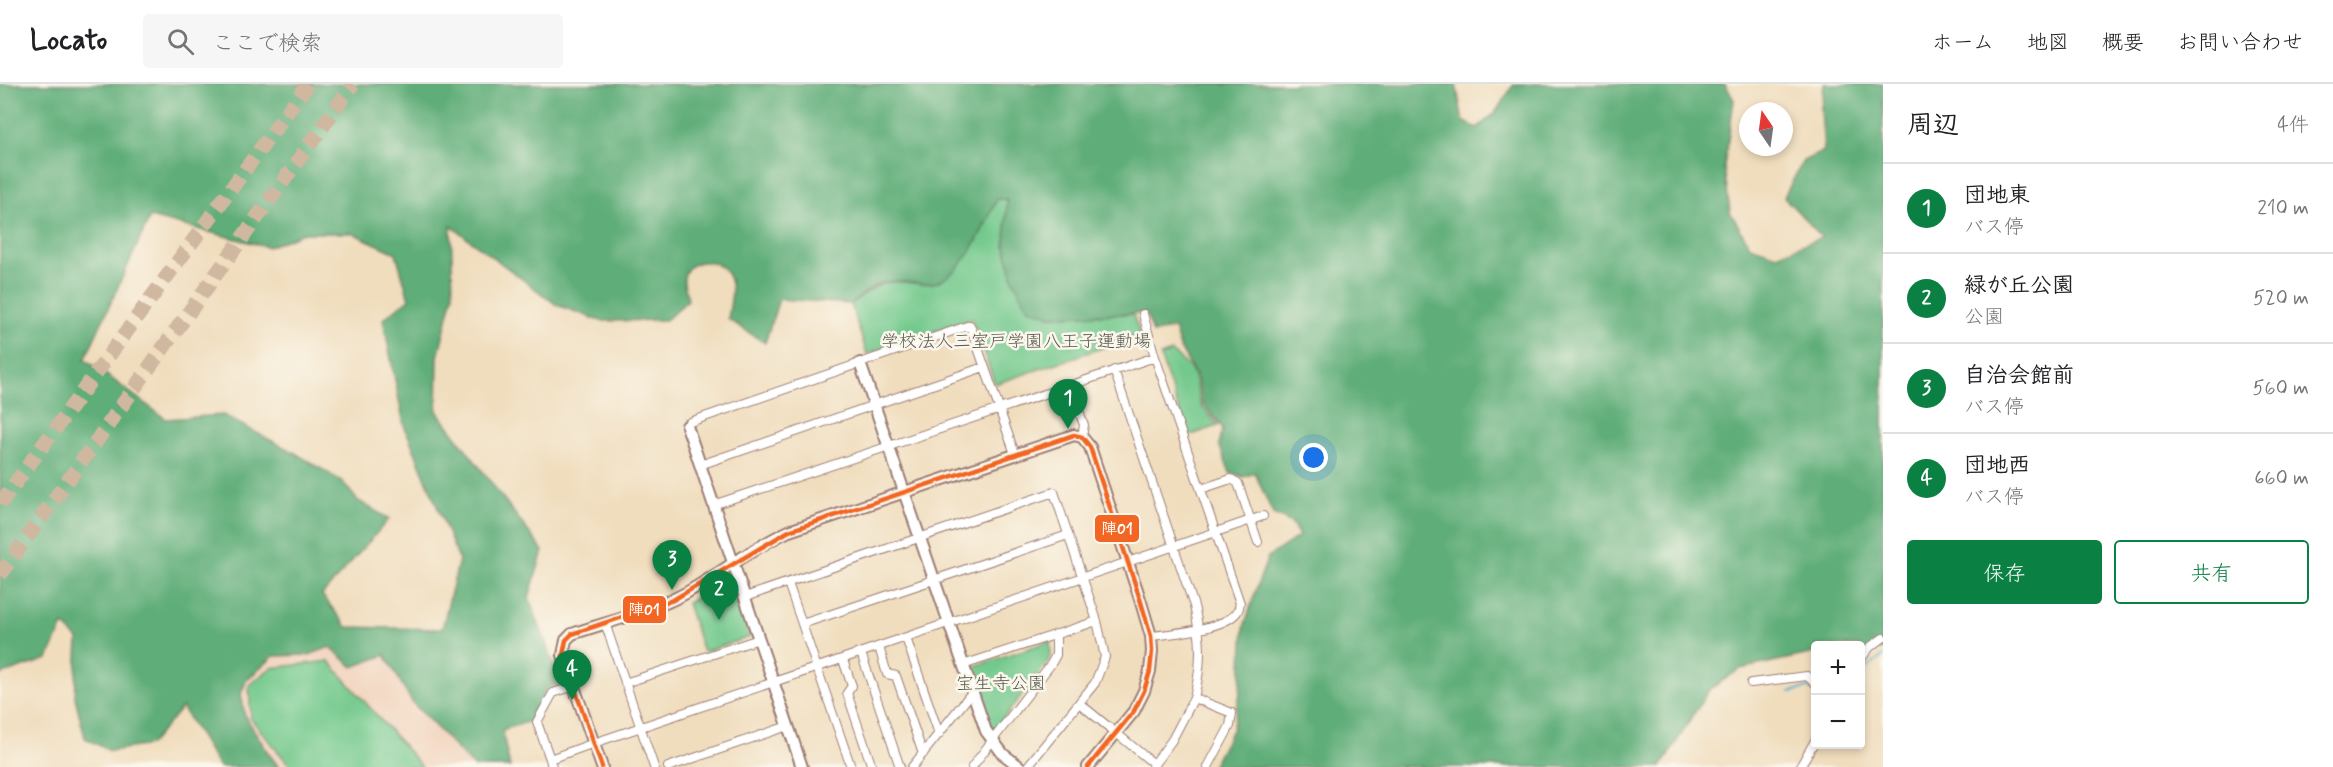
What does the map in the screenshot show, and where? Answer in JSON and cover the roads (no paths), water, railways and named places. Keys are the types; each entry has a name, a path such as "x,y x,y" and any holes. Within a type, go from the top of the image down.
{"street":[{"path":"1143,314 1155,357 1240,603 1237,612 1231,617 1199,630 1151,636"},
{"path":"800,766 687,426 690,422 970,325 1015,454"},
{"path":"713,505 1155,357"},
{"path":"860,363 986,731 1003,754 1020,767"},
{"path":"700,465 984,367"},
{"path":"1114,370 1194,606 1201,657 1194,698 1172,740 1153,766 1121,737"},
{"path":"1070,385 1084,425 1082,437"},
{"path":"602,767 563,655 566,640 572,634 684,594 760,546 789,531 1074,435 1082,437 1090,447 1151,636 1150,671 1144,691 1134,711 1088,767"},
{"path":"1201,489 1232,479 1238,483 1258,542"},
{"path":"745,597 1054,492 1097,621 1105,657 1095,683 1027,767"},
{"path":"574,686 553,693 537,722 551,763 594,743 1263,516"},
{"path":"802,624 1068,535"},
{"path":"788,583 851,767"},
{"path":"963,665 1097,621"},
{"path":"605,623 654,767"},
{"path":"972,767 1051,664 1056,655 1056,634"},
{"path":"906,638 939,734"},
{"path":"1865,654 1883,638"},
{"path":"625,683 759,639"},
{"path":"879,647 887,674 896,676 923,754"},
{"path":"861,653 900,767"},
{"path":"843,660 852,686 847,693 872,767"},
{"path":"1751,683 1807,676 1811,680"},
{"path":"912,767 973,691"},
{"path":"1194,698 1232,713 1230,726 1208,767"},
{"path":"1079,703 1111,729"},
{"path":"668,767 788,726"},
{"path":"1800,767 1811,746"}],"waterway":[{"path":"1865,668 1883,656"},
{"path":"1790,692 1811,687"}],"tunnel":[{"path":"0,504 308,84"},
{"path":"0,575 353,84"}],"place":[{"name":"団地東","path":"1068,429"},
{"name":"自治会館前","path":"672,590"},
{"name":"緑が丘公園","path":"719,620"},
{"name":"団地西","path":"572,700"}],"park label":[{"name":"学校法人三室戸学園八王子運動場","path":"1016,341"},
{"name":"宝生寺公園","path":"1001,683"}]}
